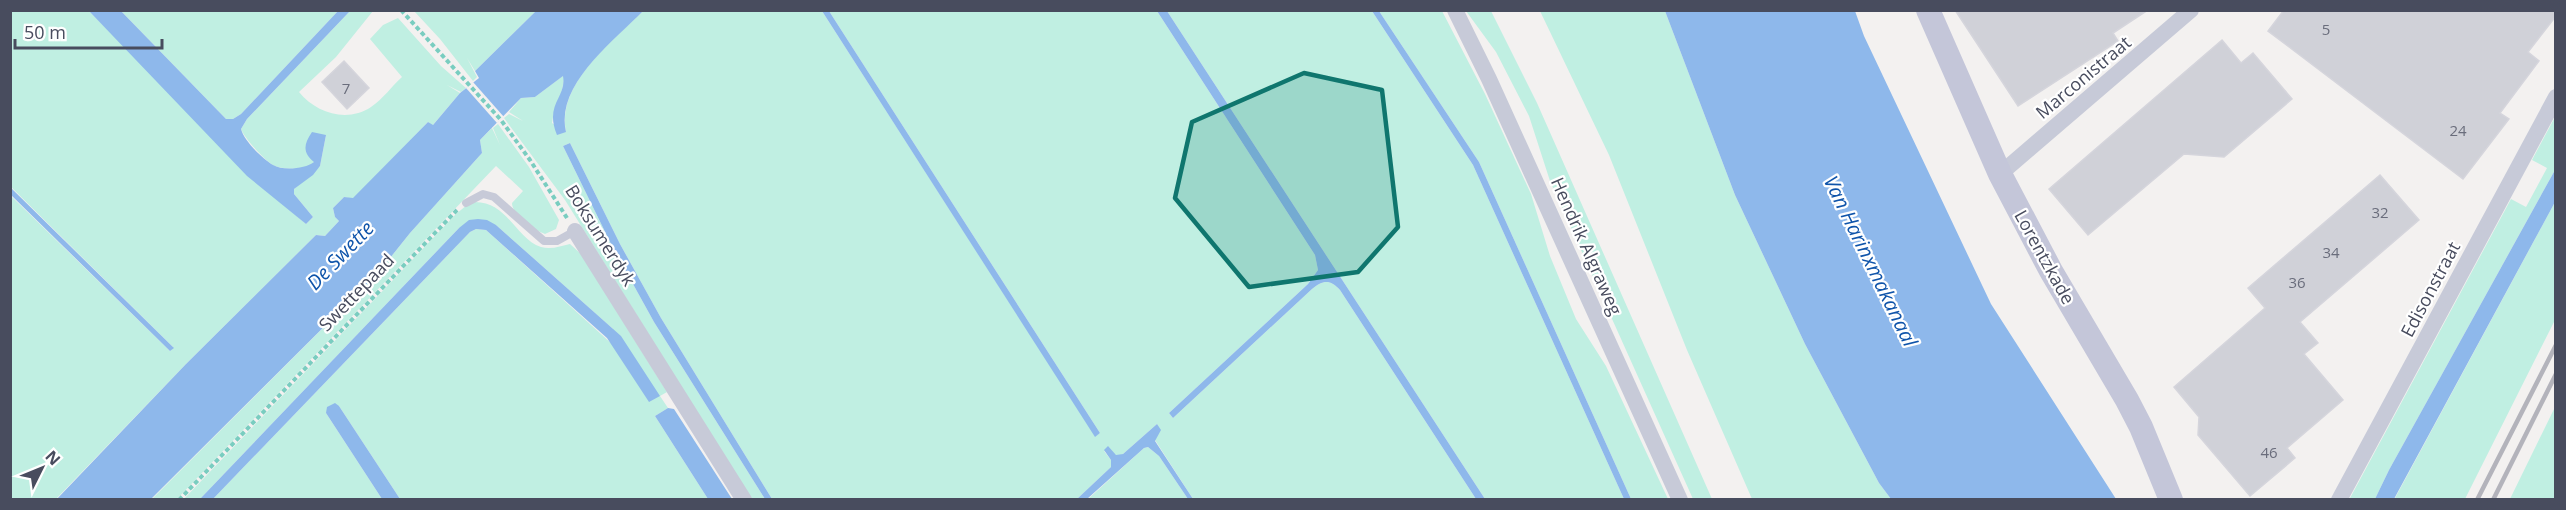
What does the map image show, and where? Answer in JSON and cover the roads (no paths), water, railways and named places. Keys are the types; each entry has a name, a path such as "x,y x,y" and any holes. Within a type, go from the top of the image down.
{"street":[{"name":"Hendrik Algraweg","path":"1455,10 1490,79 1680,500"},
{"name":"Lorentzkade","path":"1928,10 2000,174 2051,271 2127,400 2171,500"},
{"name":"Marconistraat","path":"2000,174 2192,10"},
{"name":"Edisonstraat","path":"2339,500 2556,97"},
{"name":"Boksumerdyk","path":"575,231 744,500"}],"lane":[{"path":"466,203 483,194 494,197 544,241 557,241 575,231"}],"water":[{"path":"89,11 121,11 226,119 233,119 241,114 338,11 350,11 247,119 241,129 250,144 264,158 277,167 288,169 300,168 314,162 306,152 307,141 312,132 326,135 320,166 313,175 294,189 294,194 313,217 306,224 247,176"},
{"name":"De Swette","path":"536,11 643,11 589,66 578,81 569,98 565,115 566,132 557,135 553,116 562,90 563,76 535,97 521,98 480,140 482,153 410,233 378,273 151,499 56,500 186,364 316,235 325,236 339,221 335,217 333,208 344,197 353,198 428,122 433,125 460,93 479,78 475,71"},
{"path":"822,11 829,11 1100,433 1095,437"},
{"path":"1157,11 1167,11 1485,499 1476,499 1340,290 1330,282 1323,282 1312,289 1173,418 1169,413 1308,284 1318,270 1315,255"},
{"path":"1372,11 1379,11 1479,162 1631,499 1624,499 1473,165"},
{"name":"Van Harinxmakanaal","path":"1665,11 1855,11 1864,36 1991,304 2116,499 1891,499 1879,483 1805,344 1735,195"},
{"path":"570,143 620,244 661,318 772,499 765,499 654,322 612,246 563,146"},
{"path":"2555,170 2555,202 2394,499 2375,499 2389,470"},
{"path":"10,187 174,348 170,351 11,195"},
{"path":"469,220 487,220 496,225 621,336 660,396 649,402 607,338 486,230 476,229 470,232 213,499 200,499 459,228"},
{"path":"335,403 400,499 382,499 326,413 327,407"},
{"path":"668,408 674,409 732,499 708,499 655,416"},
{"path":"1157,424 1161,430 1155,441 1193,499 1188,499 1159,456 1148,447 1144,448 1087,499 1077,499 1111,467 1111,460 1104,450 1108,446 1116,455 1123,454"}],"railway":[{"path":"2477,500 2556,345"},
{"path":"2493,500 2556,374"}]}
